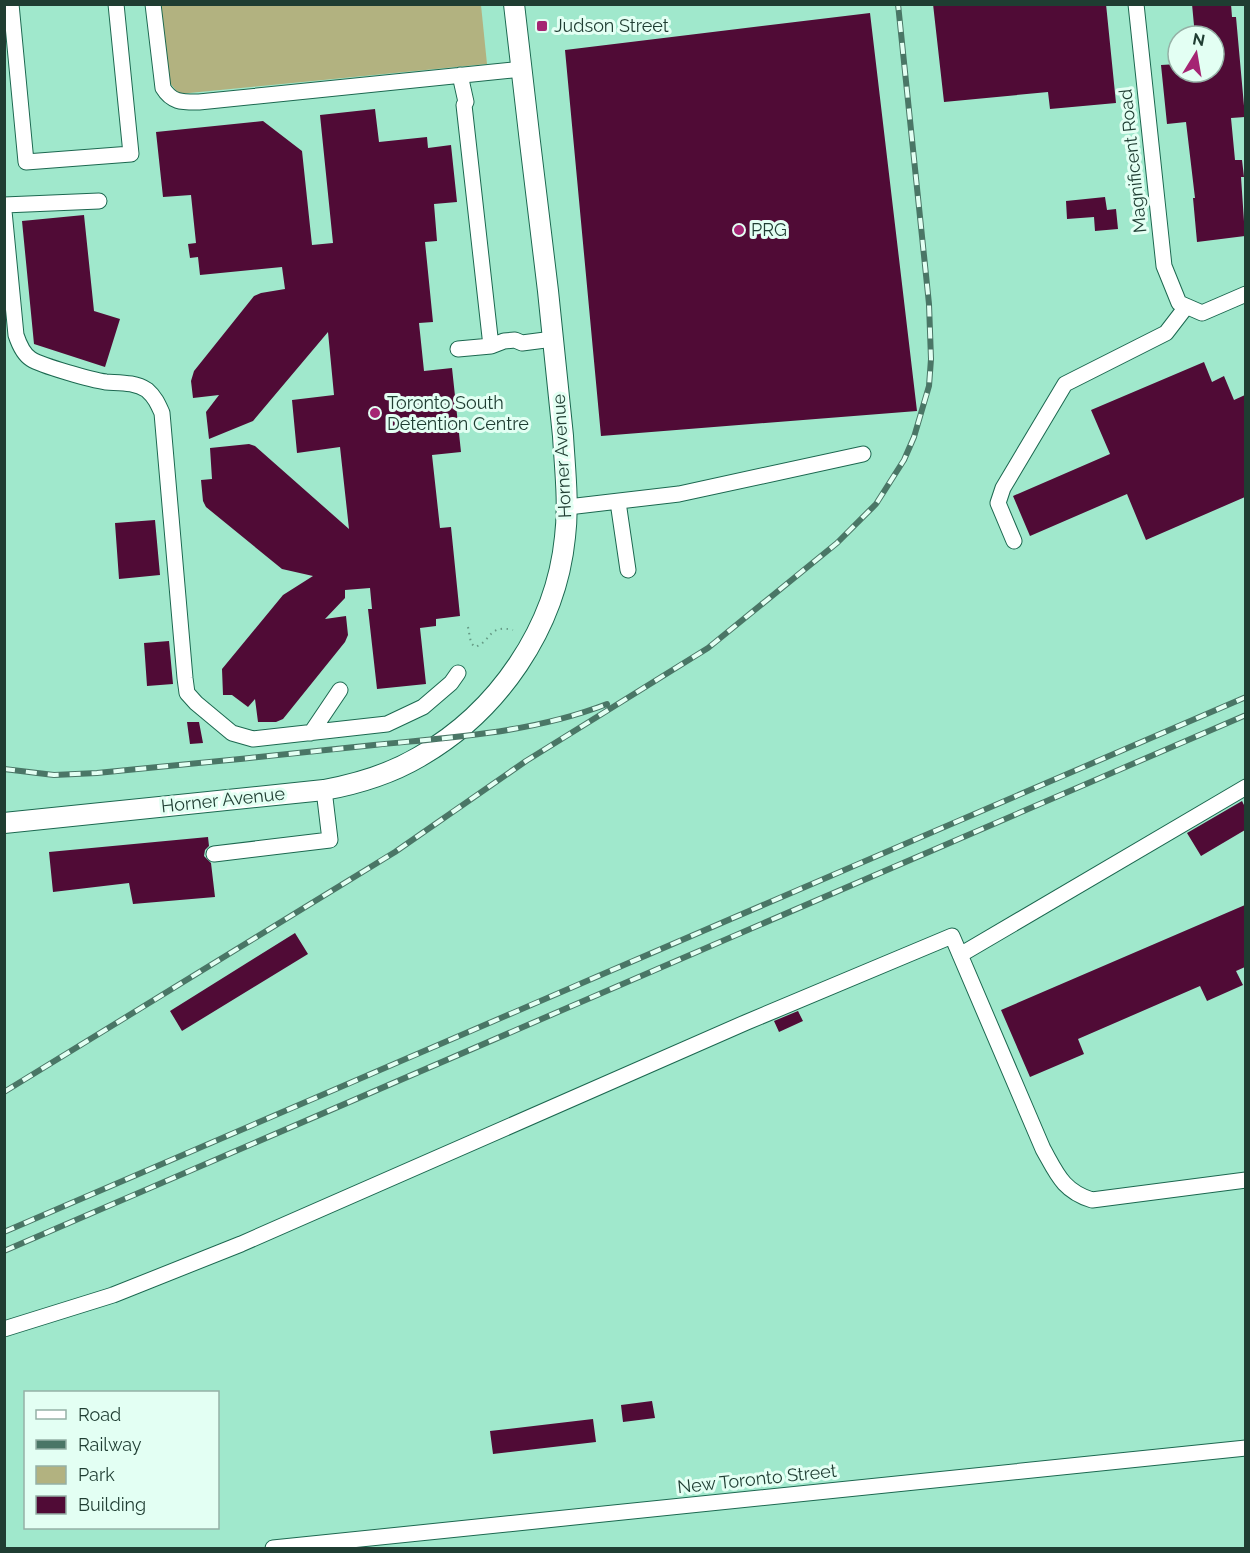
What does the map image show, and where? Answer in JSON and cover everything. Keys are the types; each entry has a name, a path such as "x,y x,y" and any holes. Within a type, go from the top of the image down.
{"main road":[{"name":"Horner Avenue","path":"4,823 324,790 360,781 390,771 419,757 471,720 490,701 526,652 542,622 554,591 565,539 568,507 553,339 514,4"}],"street":[{"path":"11,4 26,162 130,154 116,4"},
{"path":"153,4 163,88 167,96 175,101 199,102 461,81 522,69"},
{"name":"Magnificent Road","path":"1136,4 1164,267 1179,303 1186,307"},
{"path":"461,81 460,103 464,105 493,346"},
{"path":"4,205 99,201"},
{"path":"4,211 16,335 29,358 93,379 123,383 146,390 156,399 162,413 187,693 196,704 227,729 253,739 311,733 387,724 423,707 451,683 458,673"},
{"path":"1014,540 998,502 1003,488 1065,384 1166,333 1186,307 1202,313 1245,294"},
{"path":"458,349 493,346 504,341 515,340 522,343 553,339"},
{"path":"568,507 679,494 863,454"},
{"path":"618,502 628,570"},
{"path":"311,733 340,690"},
{"path":"960,955 1245,787"},
{"path":"214,854 330,840 324,790"},
{"path":"4,1329 113,1295 242,1244 695,1045 952,936 1043,1149 1058,1176 1075,1195 1092,1200 1245,1180"},
{"name":"New Toronto Street","path":"273,1548 400,1542 1245,1448"}],"path":[{"path":"468,627 471,642 475,646 482,644 498,628 513,630"}],"green space":[{"path":"161,5 481,5 487,64 179,94 169,82"}],"building":[{"path":"933,4 1106,4 1116,103 1050,109 1048,92 944,102"},
{"path":"1192,4 1231,4 1232,17 1236,17 1245,117 1231,118 1235,160 1242,160 1245,236 1197,242 1193,198 1195,198 1186,122 1167,124 1161,65 1166,65 1166,84 1226,84 1226,24 1194,24"},
{"name":"PRG","path":"870,13 917,411 601,436 565,50"},
{"name":"Toronto South Detention Centre","path":"375,109 379,142 427,137 428,148 451,145 457,202 434,204 437,241 425,242 433,322 419,323 424,371 452,368 461,452 432,455 440,528 451,527 460,616 436,619 436,626 420,628 426,684 377,689 368,609 372,609 370,588 345,590 345,598 325,619 346,616 348,635 345,642 283,719 276,722 258,722 255,699 248,707 232,695 223,695 222,669 283,595 313,576 282,569 206,507 203,501 201,480 212,479 210,448 249,444 255,446 349,529 340,447 297,453 292,400 334,395 328,332 253,421 209,439 206,412 219,395 193,398 191,381 194,371 254,296 285,289 282,267 200,275 198,257 190,258 188,244 196,243 191,195 163,197 156,132 263,121 302,151 312,245 333,243 320,115"},
{"path":"1105,197 1107,210 1116,209 1118,229 1095,231 1094,217 1067,219 1066,201"},
{"path":"84,215 94,311 120,319 105,367 34,344 22,221"},
{"path":"1204,362 1212,382 1224,376 1234,400 1245,395 1245,497 1146,540 1127,494 1030,536 1013,496 1110,454 1091,410"},
{"path":"155,520 160,575 119,579 115,523"},
{"path":"169,641 173,684 147,686 144,643"},
{"path":"187,722 199,722 203,743 190,744"},
{"path":"1242,801 1245,807 1245,830 1201,856 1187,833"},
{"path":"208,837 209,846 204,856 211,863 215,897 133,904 129,883 53,892 49,852"},
{"path":"1245,905 1245,967 1236,971 1243,985 1207,1001 1200,986 1078,1039 1084,1054 1030,1077 1001,1010"},
{"path":"295,933 308,954 182,1031 170,1011"},
{"path":"798,1011 803,1021 779,1032 774,1021"},
{"path":"652,1401 655,1418 623,1422 621,1405"},
{"path":"593,1419 596,1442 493,1454 490,1431"}],"railway":[{"path":"4,1092 395,852 526,761 708,648 837,543 876,504 904,460 914,437 929,386 931,359 929,304 898,4"},
{"path":"4,1232 1246,697"},
{"path":"4,769 54,775 97,773 463,736 550,722 607,704"},
{"path":"4,1251 1246,715"}],"place":[{"name":"Judson Street","path":"542,26"},
{"name":"PRG","path":"739,230"},
{"name":"Toronto South Detention Centre","path":"375,413"}]}
